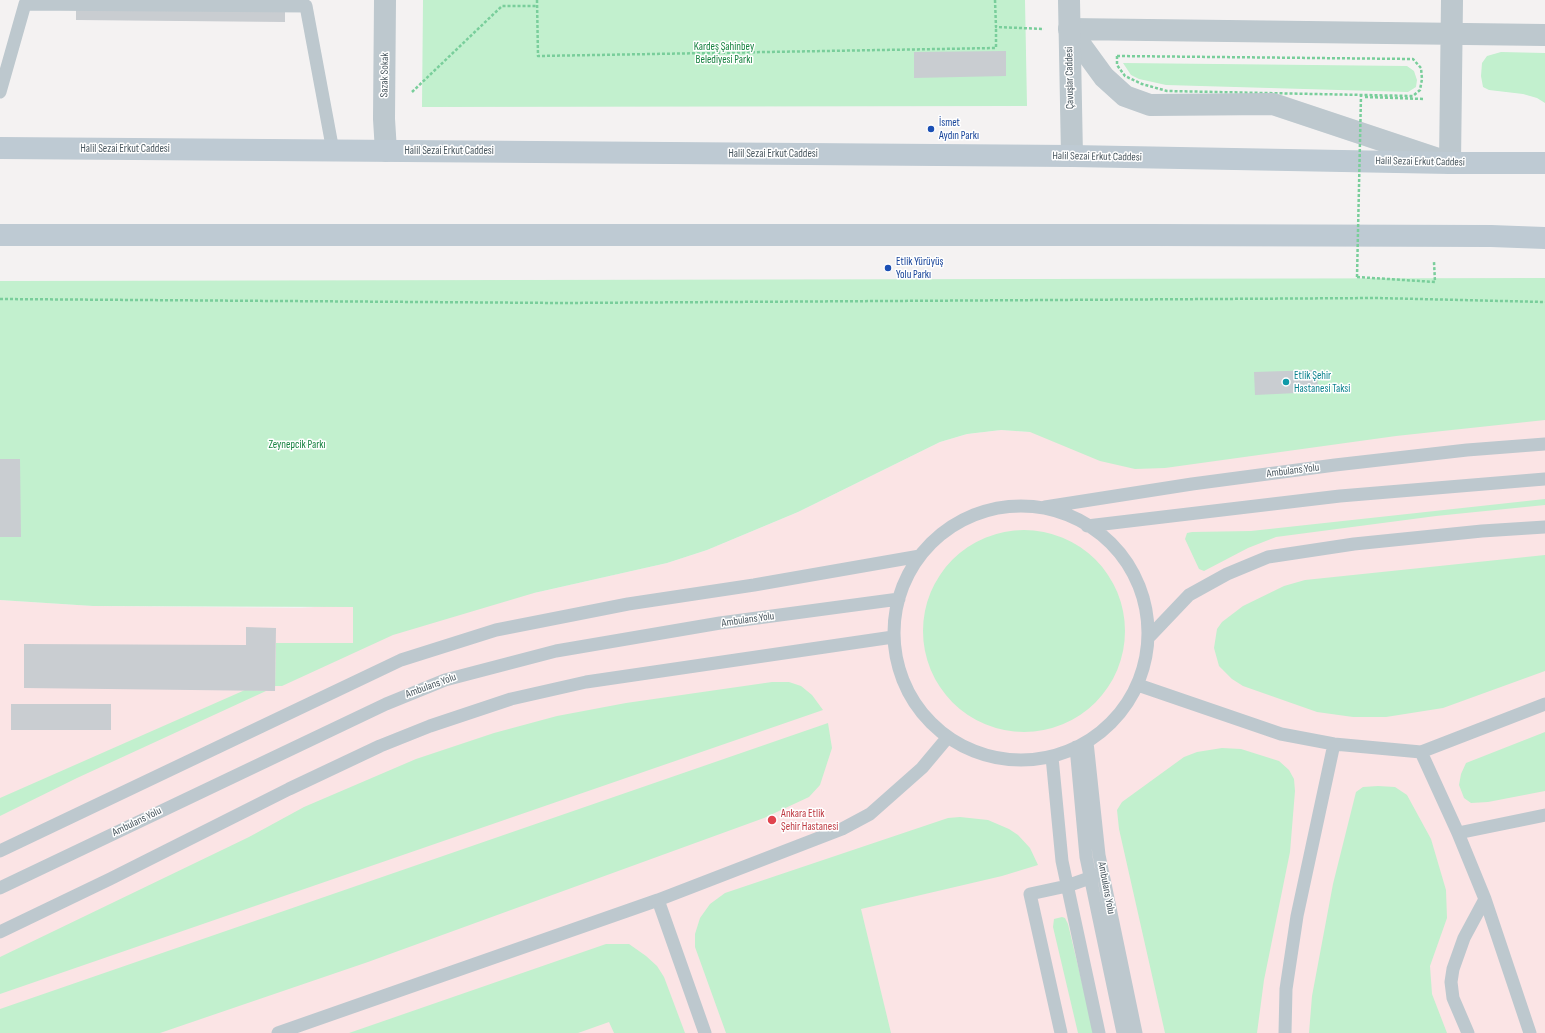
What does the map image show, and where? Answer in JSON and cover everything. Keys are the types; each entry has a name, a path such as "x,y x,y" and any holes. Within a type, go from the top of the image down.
{"main road":[{"name":"Halil Sezai Erkut Caddesi","path":"0,148 1072,156 1450,163 1545,163"},
{"path":"0,235 1167,235 1491,236 1545,238"}],"street":[{"name":"Sazak Sokak","path":"386,0 384,119 386,151"},
{"name":"Çavuşlar Caddesi","path":"1069,0 1072,156"},
{"path":"1070,29 1104,77 1125,96 1150,105 1273,104 1450,163 1452,0"},
{"path":"1070,29 1545,35"}],"lane":[{"path":"0,92 25,4 306,6 333,151"},
{"name":"Ambulans Yolu","path":"1043,508 1192,484 1303,469 1467,450 1545,444"},
{"path":"1087,526 1340,496 1545,479"},
{"path":"1004,507 1043,508 1079,520 1087,526 1111,543 1134,574 1147,610 1150,636 1138,685 1117,717 1082,745 1052,757 1013,760 983,755 955,743 931,724 912,700 899,672 893,637 895,611 904,582 920,556 941,534 967,518 1004,507"},
{"path":"1150,636 1189,595 1227,574 1268,557 1354,544 1482,530 1545,527"},
{"path":"0,851 401,660 496,630 628,604 754,585 920,556"},
{"name":"Ambulans Yolu","path":"0,888 386,704 445,680 556,651 720,624 899,599"},
{"path":"0,932 110,879 288,789 380,746 430,726 511,699 586,682 893,637"},
{"path":"1138,685 1281,734 1334,744 1421,752 1545,704"},
{"path":"278,1033 658,900 842,829 870,814 922,768 948,737"},
{"path":"1285,1033 1286,989 1297,916 1334,744"},
{"path":"1082,745 1086,857 1096,875 1123,1033"},
{"path":"1421,752 1458,833 1485,899 1530,1033"},
{"path":"1052,757 1062,861 1099,1033"},
{"path":"1458,833 1545,815"},
{"path":"1061,1033 1030,894 1067,886 1096,875"},
{"name":"Ambulans Yolu","path":"1096,875 1136,1033"},
{"path":"1468,1033 1456,1006 1451,982 1453,969 1462,943 1485,899"},
{"path":"658,900 705,1033"}],"path":[{"path":"537,0 538,56 996,48 995,0"},
{"path":"384,119 502,6 537,6"},
{"path":"996,27 1070,29"},
{"path":"1117,56 1413,59 1421,68 1422,79 1420,90 1413,96 1167,90 1142,84 1125,76 1117,65 1117,56"},
{"path":"1430,99 1361,96 1358,277 1435,282"},
{"path":"0,299 569,303 1377,298 1545,302"}],"shaded area":[{"name":"Ankara Etlik Şehir Hastanesi","path":"1545,391 1545,1033 0,1033 0,600 93,606 300,608 534,593 667,563 707,550 798,512 940,442 967,434 1001,430 1030,432"}],"green space":[{"name":"Kardeş Şahinbey Belediyesi Parkı","path":"423,0 1025,0 1027,106 422,107"},
{"path":"1501,52 1545,53 1545,103 1537,98 1523,94 1489,90 1483,87 1481,76 1482,63 1487,56"},
{"path":"1123,63 1407,66 1414,71 1417,80 1416,87 1408,92 1166,85 1139,79 1131,75"},
{"name":"Zeynepcik Parkı","path":"1545,278 1545,420 1396,436 1165,468 1135,469 1100,461 1030,432 1001,430 967,434 940,442 798,512 707,550 667,563 534,593 393,635 282,686 275,686 276,643 353,643 353,607 93,606 0,600 0,281"},
{"path":"1545,499 1545,505 1436,516 1276,537 1248,548 1204,571 1199,569 1185,539 1187,533 1192,532 1251,531"},
{"path":"1024,530 1044,532 1072,542 1088,553 1102,567 1113,583 1117,592 1123,611 1125,631 1123,651 1113,679 1102,695 1088,709 1072,720 1063,724 1044,730 1024,732 1004,730 976,720 960,709 946,695 935,679 931,670 925,651 923,631 925,611 935,583 946,567 960,553 976,542 985,538 1004,532"},
{"path":"1545,555 1545,671 1443,708 1386,717 1353,717 1317,712 1243,686 1232,679 1219,666 1214,648 1217,629 1222,622 1243,606 1284,586 1305,580"},
{"path":"772,682 789,682 801,686 812,695 823,710 0,994 0,957 249,837 304,807 416,759 494,733 557,716 626,703"},
{"path":"245,690 266,691 77,778 0,816 0,798"},
{"path":"828,723 832,748 820,785 809,797 764,818 368,962 160,1033 0,1033 0,1009"},
{"path":"1545,732 1545,791 1488,802 1471,803 1464,798 1459,785 1461,774 1466,763"},
{"path":"1222,748 1241,749 1279,761 1289,770 1294,779 1295,791 1290,852 1264,980 1257,1033 1165,1033 1119,829 1117,810 1122,802 1184,757 1197,752"},
{"path":"1363,787 1395,787 1407,795 1431,839 1446,890 1447,918 1430,966 1432,994 1447,1033 1309,1033 1312,996 1333,884 1356,792"},
{"path":"960,817 988,820 1009,829 1018,835 1030,848 1038,865 1002,876 861,909 891,1033 726,1033 695,947 695,934 700,918 710,904 725,893 948,818"},
{"path":"1062,917 1065,918 1068,924 1094,1033 1078,1033 1053,927 1054,919"},
{"path":"606,944 629,944 657,966 664,977 685,1033 614,1033 609,1022 578,1033 349,1033"}],"building":[{"path":"76,0 285,0 285,22 76,20"},
{"path":"1006,51 1006,76 914,78 914,52"},
{"name":"Etlik Şehir Hastanesi Taksi","path":"1317,370 1318,392 1255,395 1254,372"},
{"path":"0,459 20,459 21,537 0,537"},
{"path":"246,627 276,628 275,691 24,688 24,644 246,645"},
{"path":"11,704 111,704 111,730 11,730"}],"place":[{"name":"İsmet Aydın Parkı","path":"931,129"},
{"name":"Etlik Yürüyüş Yolu Parkı","path":"888,268"},
{"name":"Etlik Şehir Hastanesi Taksi","path":"1286,382"},
{"name":"Ankara Etlik Şehir Hastanesi","path":"772,820"}]}
